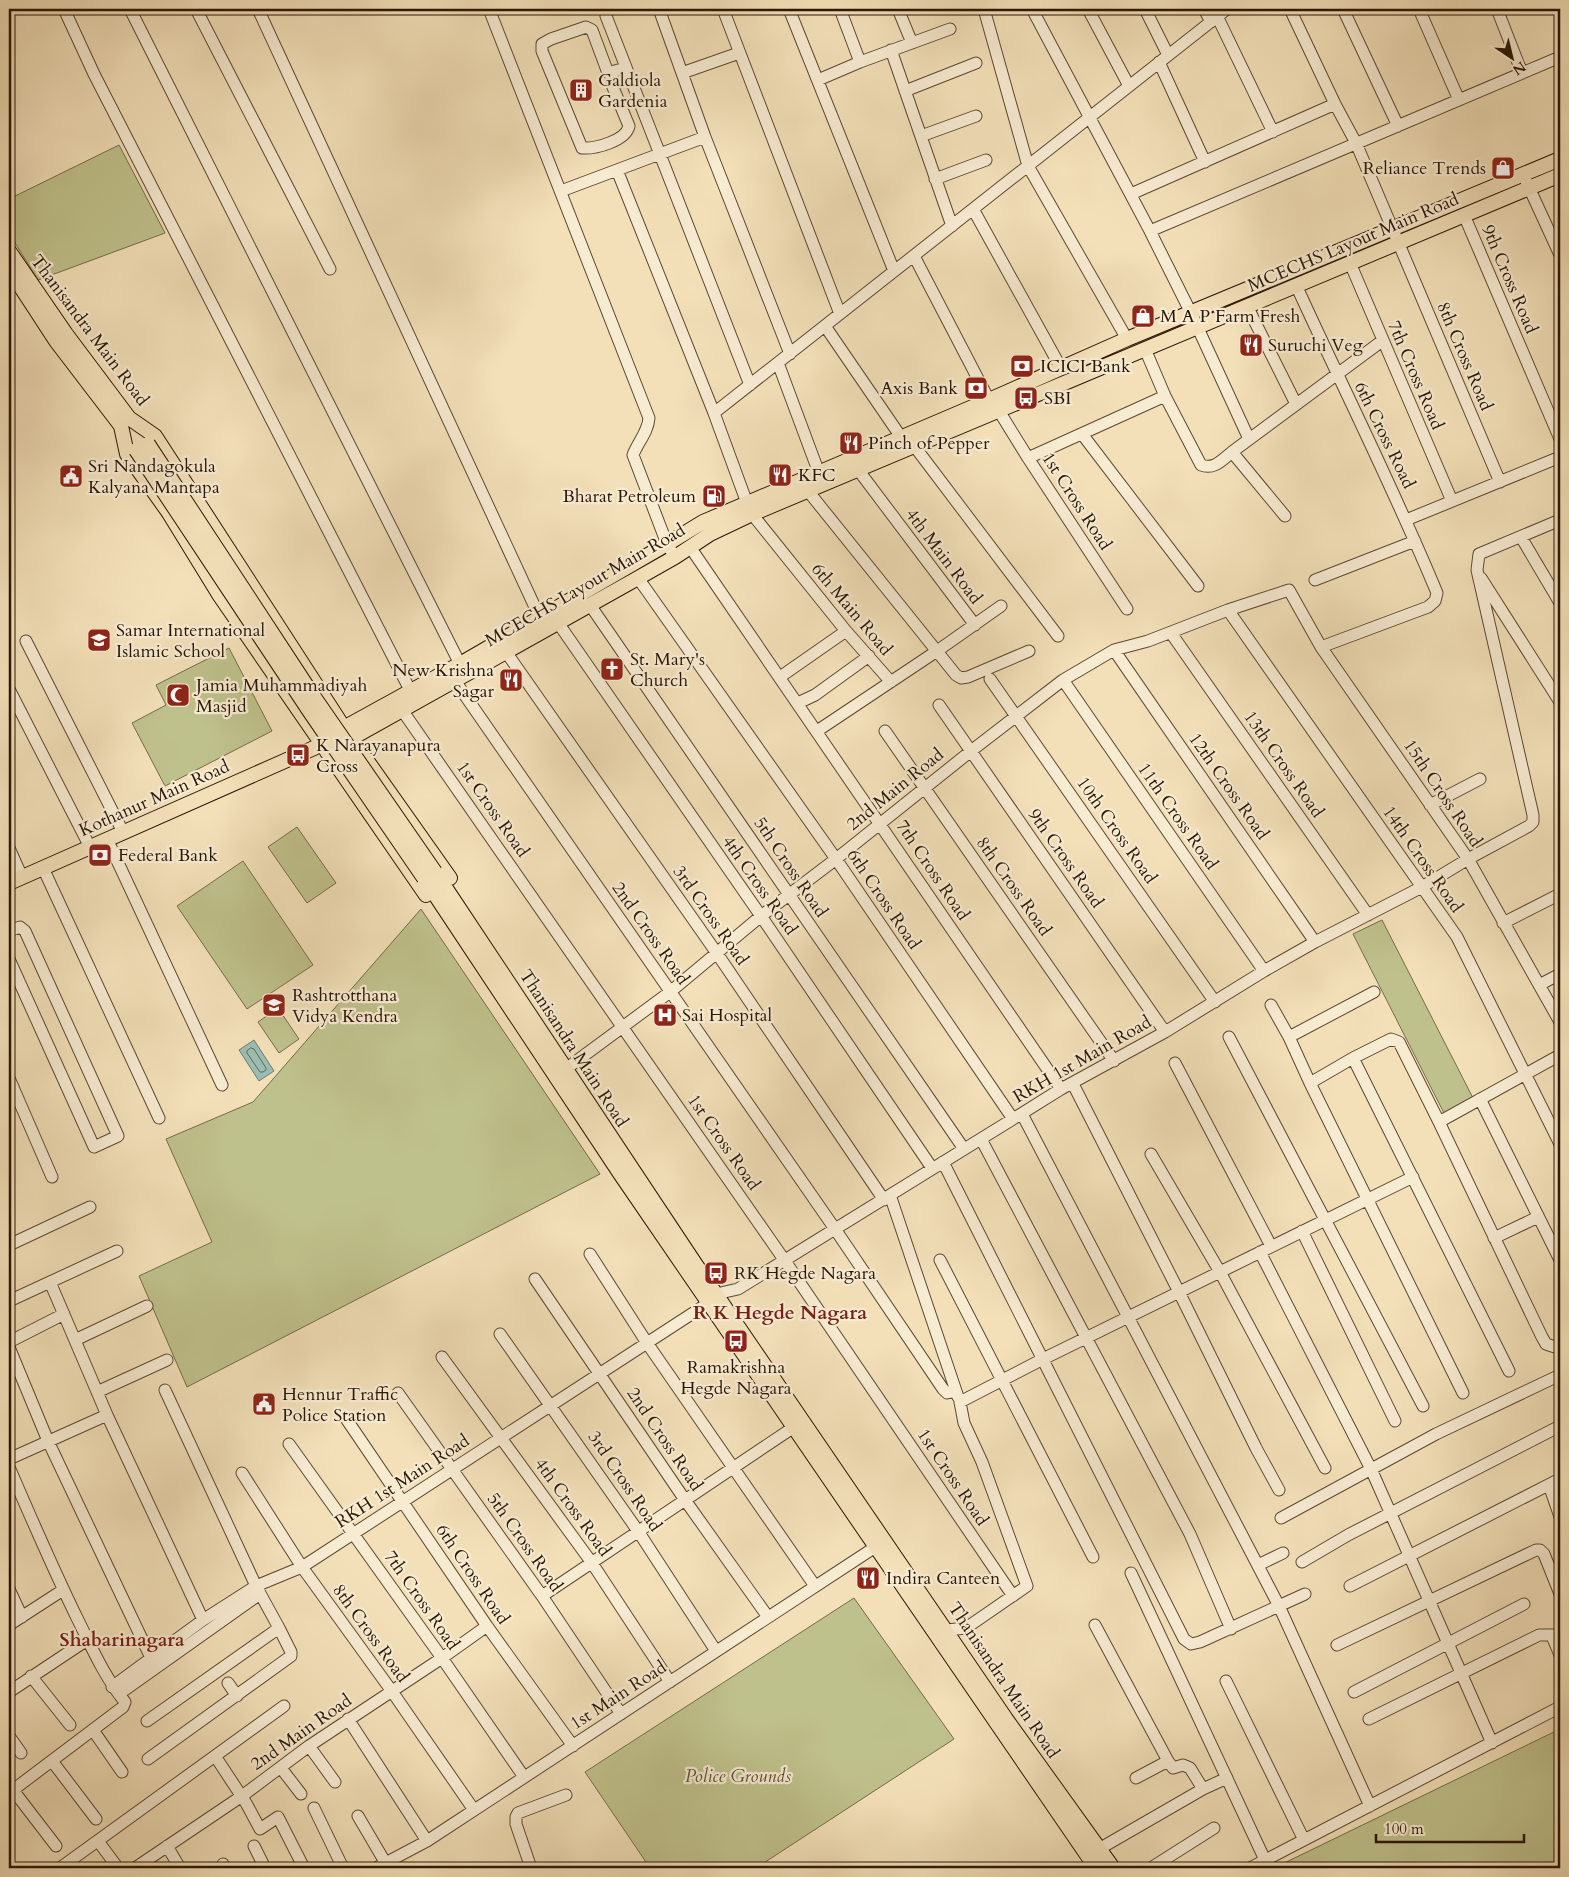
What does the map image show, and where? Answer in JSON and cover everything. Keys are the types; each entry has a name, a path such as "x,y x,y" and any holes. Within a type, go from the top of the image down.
{"main road":[{"name":"MCECHS Layout Main Road","path":"351,730 460,664 550,618 703,522 808,491 901,438 1145,349 1194,320 1395,236 1523,174 1560,159"},
{"name":"MCECHS Layout Main Road","path":"351,730 402,710 455,681 506,652 550,618 590,605 675,557 749,509 819,473 854,465 915,446 1062,368 1127,339 1247,306 1350,263 1395,236 1464,216 1560,175"},
{"name":"Thanisandra Main Road","path":"9,251 125,422 127,454 169,513 320,747 434,908 451,906"},
{"name":"Thanisandra Main Road","path":"9,269 56,341 125,422 156,436 333,711 351,730 460,892 451,906"},
{"path":"125,422 314,697 451,906"},
{"path":"169,513 195,495"},
{"name":"Kothanur Main Road","path":"9,883 320,747 351,730"},
{"name":"Thanisandra Main Road","path":"451,906 704,1285 882,1543 1096,1868"},
{"name":"Thanisandra Main Road","path":"717,1303 794,1427 947,1630 1006,1719 1113,1868"}],"street":[{"path":"64,9 94,74 411,692"},
{"path":"130,9 460,664"},
{"path":"196,9 330,270"},
{"name":"4th Cross Road","path":"258,9 550,618 761,916 932,1168"},
{"path":"489,9 649,418 648,428 633,455 668,544 675,557"},
{"path":"659,9 705,137 790,354"},
{"path":"723,9 840,314"},
{"path":"789,9 894,271"},
{"path":"840,9 860,62"},
{"path":"898,9 912,43"},
{"path":"984,9 1028,166 1127,339"},
{"path":"1032,9 1150,231 1249,439"},
{"path":"1088,9 1129,86"},
{"path":"1145,9 1205,162"},
{"path":"1204,9 1214,19 1273,132"},
{"path":"714,413 1227,9"},
{"name":"8th Cross Road","path":"1290,9 1335,104 1356,143 1500,482"},
{"path":"1343,9 1398,126"},
{"path":"1419,9 1459,100"},
{"path":"1497,9 1522,73"},
{"path":"606,16 658,154 750,385"},
{"path":"589,27 592,30 608,73 627,73 612,85 628,126 628,131 612,141 589,149 582,148 542,51 542,44 551,39 589,27"},
{"path":"818,80 860,62 950,29"},
{"path":"892,50 952,226"},
{"path":"682,74 739,53"},
{"path":"1150,231 1560,57"},
{"path":"905,91 976,63"},
{"path":"1131,194 1335,104"},
{"path":"921,136 976,116"},
{"path":"561,191 705,137"},
{"path":"935,178 986,160"},
{"name":"6th Main Road","path":"617,170 714,413 749,509 846,631 891,682 937,652"},
{"path":"1523,174 1560,255"},
{"path":"972,209 1062,368"},
{"name":"9th Cross Road","path":"1464,216 1560,439"},
{"name":"1st Cross Road","path":"914,256 994,405 1127,609"},
{"name":"7th Cross Road","path":"1350,263 1452,501"},
{"name":"6th Cross Road","path":"1296,285 1336,374 1406,520 1437,593 1435,601 1428,607 1321,647"},
{"path":"1247,306 1296,404"},
{"path":"825,326 901,438"},
{"path":"1145,349 1165,396 1201,465 1207,467 1214,466 1382,341"},
{"path":"778,363 819,473"},
{"path":"1028,458 1165,396"},
{"path":"1082,434 1198,586"},
{"path":"915,446 1058,636"},
{"path":"1232,452 1285,516"},
{"path":"1406,520 1560,457"},
{"name":"4th Main Road","path":"854,465 975,625 937,652"},
{"path":"808,491 956,675 961,678 968,678 1029,651"},
{"path":"1560,520 1479,554 1476,570 1560,702"},
{"path":"1520,538 1560,603"},
{"path":"1315,580 1415,541"},
{"name":"7th Cross Road","path":"690,547 1061,1089"},
{"name":"RKH 1st Main Road","path":"116,1691 151,1658 203,1620 302,1568 647,1343 717,1303 1061,1089 1166,1032 1264,971 1315,942 1422,887 1468,859 1529,826 1533,822 1533,815 1476,570"},
{"name":"6th Cross Road","path":"638,578 1018,1116 1129,1316 1279,1606 1370,1806"},
{"name":"15th Cross Road","path":"1289,590 1321,647 1468,859 1560,1022"},
{"name":"2nd Main Road","path":"561,1073 670,992 761,916 1063,680 1114,650 1171,633 1228,610 1289,590"},
{"name":"5th Cross Road","path":"590,605 964,1149"},
{"path":"975,625 1001,606"},
{"name":"14th Cross Road","path":"1228,610 1457,937 1560,1144"},
{"path":"780,677 846,631"},
{"name":"13th Cross Road","path":"1171,633 1368,915"},
{"path":"26,641 123,832"},
{"path":"1122,662 1137,644"},
{"name":"12th Cross Road","path":"1114,650 1315,942"},
{"name":"3rd Cross Road","path":"506,652 887,1198 958,1397 964,1422 982,1462 1027,1586 1013,1596"},
{"path":"798,703 815,695 870,656"},
{"name":"10th Cross Road","path":"990,678 1215,1002"},
{"name":"11th Cross Road","path":"1063,680 1264,971"},
{"name":"2nd Cross Road","path":"455,681 835,1229 943,1389 947,1393 958,1397"},
{"path":"817,731 891,682"},
{"path":"9,689 90,847"},
{"name":"9th Cross Road","path":"938,705 1166,1032"},
{"name":"1st Cross Road","path":"402,710 785,1261 1013,1596"},
{"name":"8th Cross Road","path":"885,731 1114,1061"},
{"path":"1430,806 1480,779"},
{"path":"107,839 222,1085"},
{"path":"9,848 22,877"},
{"path":"43,868 159,1118"},
{"path":"1503,923 1560,894"},
{"path":"9,931 20,927 26,932 118,1136 94,1147 9,959"},
{"path":"1539,985 1560,974"},
{"path":"1289,1037 1374,992"},
{"path":"1271,1005 1289,1037 1463,1393"},
{"path":"1229,1037 1422,1406"},
{"path":"1310,1083 1391,1039 1399,1042 1440,1122 1542,1337 1546,1344 1555,1347 1560,1345"},
{"path":"1440,1122 1560,1055"},
{"path":"1353,1058 1509,1371"},
{"path":"1175,1062 1271,1246"},
{"path":"9,1078 52,1177"},
{"path":"1072,1084 1279,1490"},
{"path":"1480,1099 1560,1260"},
{"path":"981,1139 1190,1534 1231,1628"},
{"path":"1151,1154 1220,1272 1325,1468"},
{"path":"943,1162 1184,1639 1191,1644 1305,1594"},
{"path":"958,1397 1002,1380 1412,1177"},
{"path":"9,1244 90,1207"},
{"path":"1494,1238 1538,1217"},
{"path":"1302,1231 1395,1421"},
{"path":"9,1301 117,1251"},
{"path":"1260,1252 1371,1469 1492,1743"},
{"path":"590,1254 647,1343 815,1586"},
{"path":"940,1260 1093,1557"},
{"name":"2nd Cross Road","path":"535,1279 685,1500 768,1617"},
{"path":"50,1282 107,1415 203,1620"},
{"path":"75,1340 147,1306"},
{"path":"9,1342 64,1314"},
{"name":"3rd Cross Road","path":"500,1334 638,1531 716,1651"},
{"path":"9,1347 48,1442 151,1658"},
{"name":"4th Cross Road","path":"442,1357 592,1563 670,1682"},
{"path":"97,1392 167,1360"},
{"path":"1281,1518 1436,1434 1560,1374"},
{"path":"148,1759 291,1656 291,1652 258,1590 165,1390"},
{"name":"5th Cross Road","path":"398,1393 542,1596 621,1714"},
{"path":"9,1458 107,1415"},
{"name":"6th Cross Road","path":"347,1420 487,1626 572,1746"},
{"path":"1302,1562 1390,1513 1560,1426"},
{"path":"542,1596 794,1427"},
{"name":"7th Cross Road","path":"289,1444 442,1658 524,1778"},
{"path":"9,1467 87,1640 116,1691 126,1702 125,1705 94,1730 11,1792 56,1846"},
{"name":"8th Cross Road","path":"242,1474 302,1568 391,1690 474,1810"},
{"path":"1350,1586 1560,1479"},
{"path":"1549,1485 1560,1517"},
{"name":"1st Main Road","path":"381,1865 427,1841 882,1543"},
{"path":"1337,1645 1536,1550 1540,1550 1544,1554 1560,1594"},
{"path":"1258,1565 1283,1554"},
{"path":"1132,1573 1265,1860"},
{"path":"9,1588 22,1617"},
{"path":"9,1625 63,1590"},
{"path":"116,1691 258,1590"},
{"path":"947,1630 966,1628 1013,1596"},
{"path":"1354,1692 1524,1604"},
{"path":"1095,1625 1168,1761 1173,1768 1183,1765 1190,1768 1203,1789"},
{"name":"2nd Main Road","path":"135,1868 242,1796 348,1719 442,1658 487,1626"},
{"path":"147,1721 279,1628"},
{"path":"1369,1720 1539,1636 1556,1636 1560,1655"},
{"path":"9,1692 87,1640"},
{"path":"31,1676 70,1725"},
{"path":"1226,1681 1304,1840"},
{"path":"228,1683 237,1696"},
{"path":"60,1868 284,1706"},
{"path":"1250,1868 1560,1707"},
{"path":"348,1719 427,1841"},
{"path":"94,1730 122,1772"},
{"path":"9,1736 21,1753"},
{"path":"309,1746 335,1782"},
{"path":"215,1756 242,1796 260,1830 278,1817 304,1868"},
{"path":"52,1761 96,1819"},
{"path":"1136,1778 1168,1761"},
{"path":"281,1768 301,1794"},
{"path":"1099,1849 1203,1789 1227,1778"},
{"path":"531,1868 516,1824 516,1817 518,1813 566,1795"},
{"path":"314,1808 343,1868"},
{"path":"358,1816 381,1865"},
{"path":"1151,1868 1214,1828"},
{"path":"98,1841 118,1868"},
{"path":"167,1846 180,1868"},
{"path":"254,1846 264,1868"}],"green space":[{"path":"119,145 165,233 38,280 9,233 9,199"},
{"path":"229,648 272,731 165,786 132,723 166,705 156,685"},
{"path":"297,827 336,883 307,903 268,847"},
{"path":"243,861 313,965 247,1009 177,906"},
{"path":"421,909 600,1174 187,1387 139,1276 212,1242 166,1139 253,1102"},
{"path":"1382,920 1473,1098 1445,1115 1353,934"},
{"path":"278,1008 299,1039 279,1053 258,1022"},
{"name":"Police Grounds","path":"854,1598 954,1739 756,1868 650,1868 585,1772"},
{"path":"1560,1729 1560,1868 1274,1868"}],"water":[{"path":"254,1040 274,1071 259,1081 239,1050"}],"place":[{"name":"Galdiola Gardenia","path":"581,90"},
{"name":"Reliance Trends","path":"1503,168"},
{"name":"M A P Farm Fresh","path":"1143,316"},
{"name":"Suruchi Veg","path":"1251,345"},
{"name":"ICICI Bank","path":"1022,366"},
{"name":"Axis Bank","path":"976,388"},
{"name":"SBI","path":"1026,398"},
{"name":"Pinch of Pepper","path":"851,443"},
{"name":"KFC","path":"780,475"},
{"name":"Sri Nandagokula Kalyana Mantapa","path":"71,476"},
{"name":"Bharat Petroleum","path":"714,496"},
{"name":"Samar International Islamic School","path":"99,640"},
{"name":"St. Mary's Church","path":"612,669"},
{"name":"New Krishna Sagar","path":"511,680"},
{"name":"Jamia Muhammadiyah Masjid","path":"178,695"},
{"name":"K Narayanapura Cross","path":"298,755"},
{"name":"Federal Bank","path":"100,855"},
{"name":"Rashtrotthana Vidya Kendra","path":"274,1005"},
{"name":"Sai Hospital","path":"665,1015"},
{"name":"RK Hegde Nagara","path":"716,1273"},
{"name":"Ramakrishna Hegde Nagara","path":"736,1341"},
{"name":"Hennur Traffic Police Station","path":"264,1404"},
{"name":"Indira Canteen","path":"868,1578"}],"district":[{"name":"R K Hegde Nagara","path":"780,1312"},
{"name":"Shabarinagara","path":"122,1639"}]}
